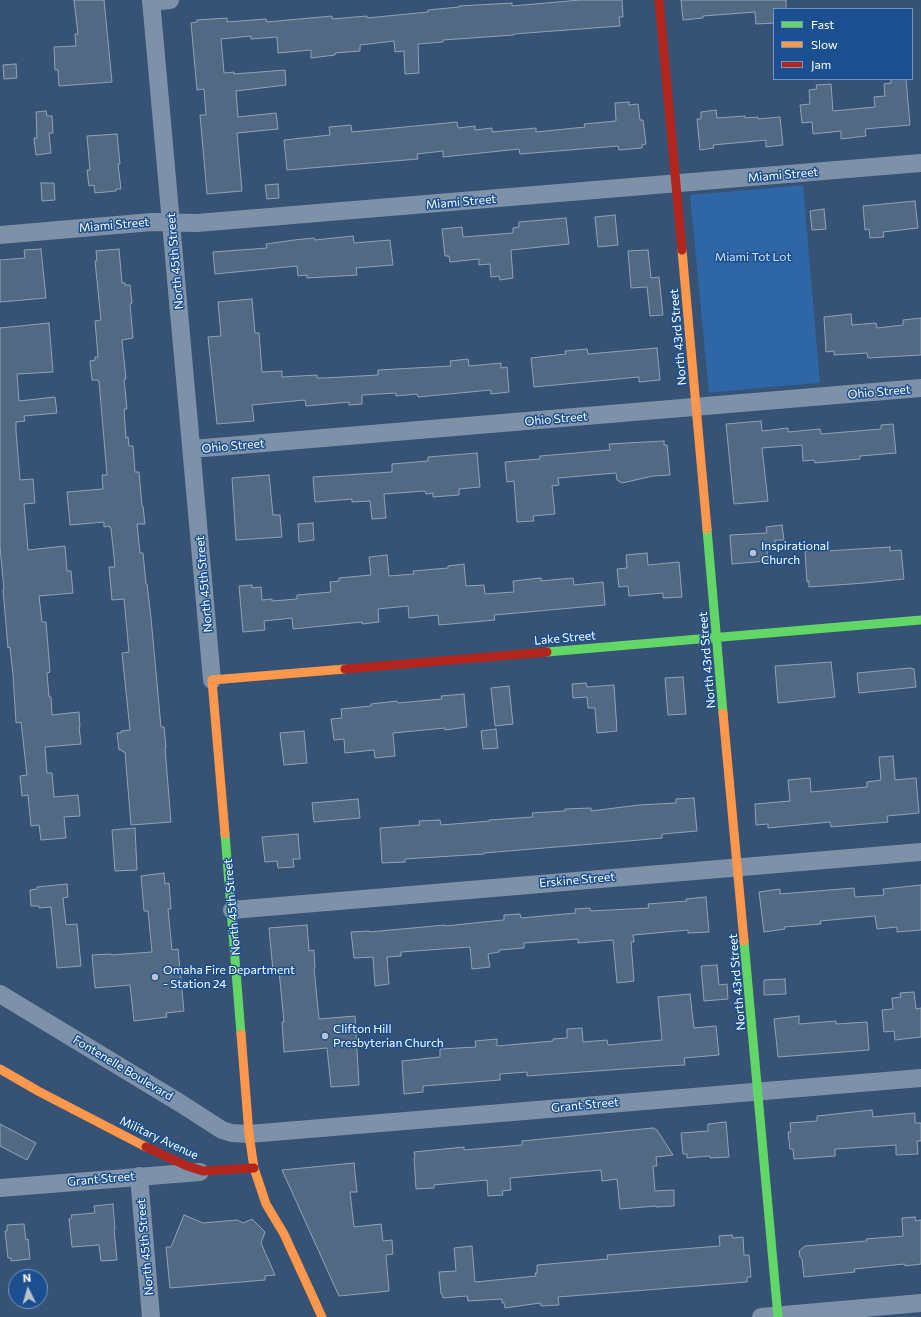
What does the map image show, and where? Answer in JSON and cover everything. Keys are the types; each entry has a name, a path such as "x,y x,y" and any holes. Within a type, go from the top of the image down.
{"street":[{"path":"151,1 170,0"},
{"name":"North 43rd Street","path":"659,0 758,1091 773,1316"},
{"name":"North 45th Street","path":"151,1 232,910 249,1134 254,1168"},
{"name":"Miami Street","path":"0,235 152,222 197,224 921,163"},
{"name":"Ohio Street","path":"192,449 921,388"},
{"name":"Lake Street","path":"212,680 921,620"},
{"name":"Erskine Street","path":"232,910 921,852"},
{"name":"Fontenelle Boulevard","path":"0,994 180,1102 222,1130 232,1133 249,1134"},
{"name":"Military Avenue","path":"0,1069 38,1091 140,1144 187,1166 203,1171 254,1168"},
{"name":"Grant Street","path":"249,1134 921,1078"},
{"path":"254,1168 266,1204 284,1234 322,1317"},
{"name":"Grant Street","path":"0,1188 203,1171"},
{"name":"North 45th Street","path":"139,1176 151,1317"},
{"path":"773,1316 921,1303"}],"green space":[{"name":"Miami Tot Lot","path":"803,185 820,383 709,393 690,195"}],"building":[{"path":"74,0 104,0 112,82 59,86 58,70 55,70 54,47 76,46 75,34 78,34"},
{"path":"580,0 622,0 623,17 619,17 620,26 443,40 443,42 418,44 419,73 405,74 404,51 395,52 394,41 360,45 360,51 335,53 335,55 311,58 311,50 278,53 277,37 251,39 251,36 221,39 224,73 234,72 234,74 285,70 286,85 236,91 238,117 276,113 278,129 237,133 242,191 207,194 200,115 206,115 204,89 197,90 191,23 197,22 197,20 227,18 227,22 266,19 267,22 332,16 332,19 367,16 367,18 428,12 428,10 459,6 512,3 512,6"},
{"path":"681,0 786,0 786,8 773,8 773,23 756,24 755,12 703,16 703,18 683,20"},
{"path":"16,64 17,78 4,79 3,65"},
{"path":"891,80 906,80 910,125 865,129 866,136 841,139 841,131 813,134 812,122 802,123 800,105 810,104 809,90 817,89 816,85 831,84 833,111 875,107 874,97 885,96 884,84 891,83"},
{"path":"629,102 629,105 638,104 640,120 643,120 646,144 642,145 642,148 619,150 618,146 520,154 519,149 443,157 443,151 417,154 418,159 287,170 284,140 330,135 329,127 351,125 352,132 457,122 458,128 475,126 475,130 492,128 492,132 536,128 536,132 585,127 584,124 616,121 615,103"},
{"path":"716,110 717,118 745,116 745,118 758,117 758,119 780,117 783,145 766,147 766,140 713,145 714,148 700,150 697,119 701,119 701,112"},
{"path":"46,111 47,116 52,116 53,133 49,133 51,153 36,155 34,138 37,138 36,112"},
{"path":"117,134 121,189 116,189 116,191 95,193 94,185 89,186 87,170 90,170 87,136"},
{"path":"41,183 54,183 55,200 42,201"},
{"path":"278,184 279,198 267,199 265,185"},
{"path":"915,201 918,228 883,232 884,237 870,238 869,229 865,230 863,206"},
{"path":"824,209 826,229 812,230 810,211"},
{"path":"615,215 618,245 598,247 595,217"},
{"path":"566,218 569,244 511,250 513,278 500,280 499,276 491,277 490,264 479,265 479,259 450,262 449,256 445,256 442,229 462,227 463,237 513,233 513,228 519,227 519,222"},
{"path":"353,236 354,243 390,240 393,265 356,268 357,275 307,278 307,275 298,276 297,266 215,274 213,252 267,248 266,244 294,240 314,238 315,240"},
{"path":"41,249 46,298 0,302 0,260 25,258 24,250"},
{"path":"119,249 122,283 125,283 125,285 130,285 132,303 130,304 133,338 122,340 126,379 124,379 127,409 124,409 126,438 128,437 129,446 133,446 135,472 139,472 143,506 145,524 137,524 140,553 143,553 147,584 161,727 164,727 171,822 131,825 125,752 119,750 117,733 130,730 122,653 129,652 124,599 112,600 109,567 115,567 111,528 109,526 104,527 104,522 70,525 67,492 103,489 102,475 107,475 99,381 92,380 90,361 95,360 95,357 98,357 95,321 101,320 95,261 97,261 96,251"},
{"path":"648,250 651,278 659,277 663,315 650,316 647,287 631,288 628,251"},
{"path":"252,299 255,333 259,333 262,372 282,371 282,377 317,375 317,378 378,375 378,370 451,366 450,361 468,359 469,366 501,363 501,368 507,367 509,392 491,394 491,390 418,397 417,394 396,396 396,393 362,395 362,404 349,405 349,402 306,406 305,400 252,405 254,421 217,424 208,337 221,336 218,302"},
{"path":"851,314 852,325 876,323 877,328 903,325 903,320 921,318 921,355 868,358 867,353 834,355 834,351 826,352 824,317"},
{"path":"49,323 53,372 17,374 19,401 55,397 57,413 24,416 25,421 16,422 16,431 20,480 33,479 35,503 24,504 28,550 65,546 67,571 71,571 73,593 39,596 42,622 46,622 50,672 47,673 52,715 79,712 81,744 45,747 47,773 52,773 54,797 78,795 80,816 64,817 66,838 41,840 39,825 31,826 28,795 22,796 20,776 27,775 21,722 16,723 13,675 10,647 8,648 3,590 0,547 0,328"},
{"path":"657,348 660,380 639,382 639,377 534,387 531,358 566,354 565,351 587,349 588,354"},
{"path":"761,421 762,431 788,428 788,432 820,429 821,434 881,429 881,425 893,424 896,453 860,456 860,459 815,463 814,460 803,461 802,445 762,448 768,501 734,504 726,424"},
{"path":"664,441 664,445 667,445 670,475 653,476 622,483 617,480 616,473 558,478 559,485 552,486 555,514 533,516 534,521 517,522 514,481 507,482 505,462 540,459 540,456 610,450 609,444"},
{"path":"477,453 480,487 459,489 459,495 433,497 433,493 426,494 425,491 384,494 386,518 372,519 370,501 352,502 352,499 315,502 313,477 392,472 392,464 428,461 428,457"},
{"path":"269,475 273,515 280,515 282,537 236,540 232,478"},
{"path":"313,523 314,540 299,542 298,524"},
{"path":"782,525 784,540 775,540 776,550 767,551 768,561 732,564 730,535 767,533 766,527"},
{"path":"890,547 890,551 901,550 904,579 809,587 809,581 807,582 805,551"},
{"path":"647,553 648,565 679,562 682,597 663,598 663,593 629,596 628,586 619,587 617,569 627,568 626,555"},
{"path":"387,555 389,576 414,574 413,571 448,568 448,566 464,564 466,586 484,585 485,594 514,592 513,581 541,578 541,581 573,578 574,585 603,582 605,605 494,615 495,620 439,625 438,615 409,618 408,606 378,609 379,622 362,624 362,622 293,629 292,618 264,621 265,630 243,632 239,586 252,585 252,588 261,587 262,600 272,599 272,601 297,599 297,595 331,592 330,582 339,581 339,578 371,575 369,557"},
{"path":"831,662 835,697 778,703 775,666"},
{"path":"910,668 914,669 916,687 859,693 857,673"},
{"path":"683,677 686,714 668,715 665,678"},
{"path":"586,683 587,687 614,685 617,731 597,733 595,708 588,708 587,697 573,698 572,684"},
{"path":"509,686 513,724 495,726 491,688"},
{"path":"464,694 467,727 445,730 445,728 393,733 395,756 375,758 374,750 345,753 344,739 334,740 331,719 342,718 341,709 371,706 371,704 397,701 398,703 442,699 441,696"},
{"path":"496,729 498,748 483,749 481,731"},
{"path":"304,731 307,763 284,765 280,733"},
{"path":"893,756 895,780 916,778 919,813 887,816 888,822 831,827 830,822 768,828 768,824 756,825 755,804 790,801 788,780 810,778 811,792 867,787 867,782 881,780 879,757"},
{"path":"694,798 697,831 662,834 662,838 484,854 405,859 405,862 382,863 380,828 420,825 419,821 440,820 441,825 533,817 532,813 565,811 565,809 591,808 591,811 639,805 676,803 676,799"},
{"path":"358,799 360,818 314,822 312,803"},
{"path":"135,828 137,870 115,871 112,830"},
{"path":"298,834 300,859 293,859 294,867 278,868 277,861 265,862 262,837"},
{"path":"164,873 165,884 169,883 171,909 168,909 172,950 178,949 184,1011 166,1013 167,1017 134,1021 130,985 95,988 92,955 152,952 148,911 144,911 141,876"},
{"path":"67,884 68,897 63,898 66,925 77,924 81,966 57,968 51,907 39,908 39,906 31,906 30,890 37,889 37,887"},
{"path":"921,885 921,930 897,932 897,927 877,929 875,916 820,921 821,924 784,927 785,929 764,932 759,892 780,889 780,894 854,888 855,897 884,895 883,889"},
{"path":"706,897 709,932 688,933 688,930 633,935 634,942 631,942 634,981 617,983 613,940 578,943 578,939 524,943 524,948 499,950 499,952 488,954 490,967 472,969 470,947 401,952 401,956 387,957 389,984 375,986 373,957 354,958 351,932 369,932 504,920 504,915 520,914 521,918 576,913 575,909 590,908 591,911 649,908 648,904 687,901 686,899"},
{"path":"307,925 309,951 314,950 314,968 319,1019 355,1016 359,1085 331,1087 327,1048 284,1052 282,1022 284,1022 279,971 273,971 269,928"},
{"path":"717,965 719,985 727,984 728,999 704,1001 701,966"},
{"path":"785,979 786,994 764,995 764,980"},
{"path":"914,992 916,1009 921,1008 921,1037 895,1040 894,1031 884,1032 882,1010 893,1009 892,998 901,997 900,993"},
{"path":"690,994 694,1028 716,1026 719,1055 684,1058 685,1065 527,1076 527,1072 500,1074 500,1080 423,1086 423,1092 404,1094 402,1061 440,1057 440,1049 476,1047 475,1041 497,1039 497,1046 553,1041 553,1039 567,1038 567,1029 582,1028 583,1042 607,1040 608,1045 662,1040 658,997"},
{"path":"799,1016 799,1024 836,1021 836,1024 867,1022 869,1050 778,1057 774,1019"},
{"path":"872,1110 873,1117 915,1113 915,1123 921,1123 921,1141 917,1141 918,1154 896,1155 896,1145 835,1149 835,1156 794,1159 793,1149 790,1149 788,1132 791,1132 790,1123 817,1121 817,1116"},
{"path":"726,1122 729,1157 710,1158 710,1156 687,1158 687,1154 683,1154 681,1133 708,1131 708,1124"},
{"path":"0,1124 36,1143 27,1160 0,1146"},
{"path":"653,1128 657,1130 673,1155 656,1157 657,1166 653,1166 655,1191 674,1190 674,1206 620,1209 617,1179 602,1181 601,1170 510,1178 511,1190 502,1191 503,1195 488,1196 487,1180 434,1185 434,1188 416,1189 414,1152 464,1147 464,1150 522,1145 522,1141"},
{"path":"354,1163 357,1192 350,1192 354,1227 381,1224 383,1241 392,1240 393,1254 386,1255 389,1291 339,1296 282,1170"},
{"path":"113,1204 117,1260 101,1261 99,1245 72,1247 69,1219 72,1218 71,1215 95,1213 94,1206"},
{"path":"184,1215 203,1223 237,1220 243,1223 252,1219 265,1232 261,1243 275,1275 265,1276 265,1280 170,1288 166,1247 171,1247"},
{"path":"915,1217 916,1221 921,1220 921,1264 854,1269 855,1272 804,1277 802,1259 799,1251 805,1246 867,1241 866,1239 903,1236 902,1218"},
{"path":"24,1224 26,1240 28,1239 30,1259 11,1261 11,1258 8,1258 5,1231 7,1231 7,1225"},
{"path":"732,1235 733,1238 743,1237 744,1255 749,1255 751,1277 747,1277 747,1282 558,1297 559,1305 541,1306 540,1303 505,1308 504,1303 502,1303 502,1299 468,1301 467,1296 443,1298 441,1294 439,1272 456,1271 454,1248 472,1246 475,1282 536,1276 535,1273 537,1273 537,1265 608,1259 607,1255 720,1246 719,1236"}],"traffic: fast":[{"path":"707,529 723,713"},
{"path":"547,652 921,620"},
{"path":"225,834 241,1034"},
{"path":"744,941 778,1317"}],"traffic: slow":[{"path":"682,250 707,529"},
{"path":"225,834 212,680 345,669"},
{"path":"723,713 744,941"},
{"path":"241,1034 249,1134 254,1168 266,1204 284,1234 322,1317"},
{"path":"0,1069 38,1091 146,1147"}],"traffic: jam":[{"path":"659,0 682,250"},
{"path":"345,669 547,652"},
{"path":"146,1147 187,1166 203,1171 254,1168"}],"place":[{"name":"Inspirational Church","path":"753,553"},
{"name":"Omaha Fire Department - Station 24","path":"155,977"},
{"name":"Clifton Hill Presbyterian Church","path":"325,1036"}]}
